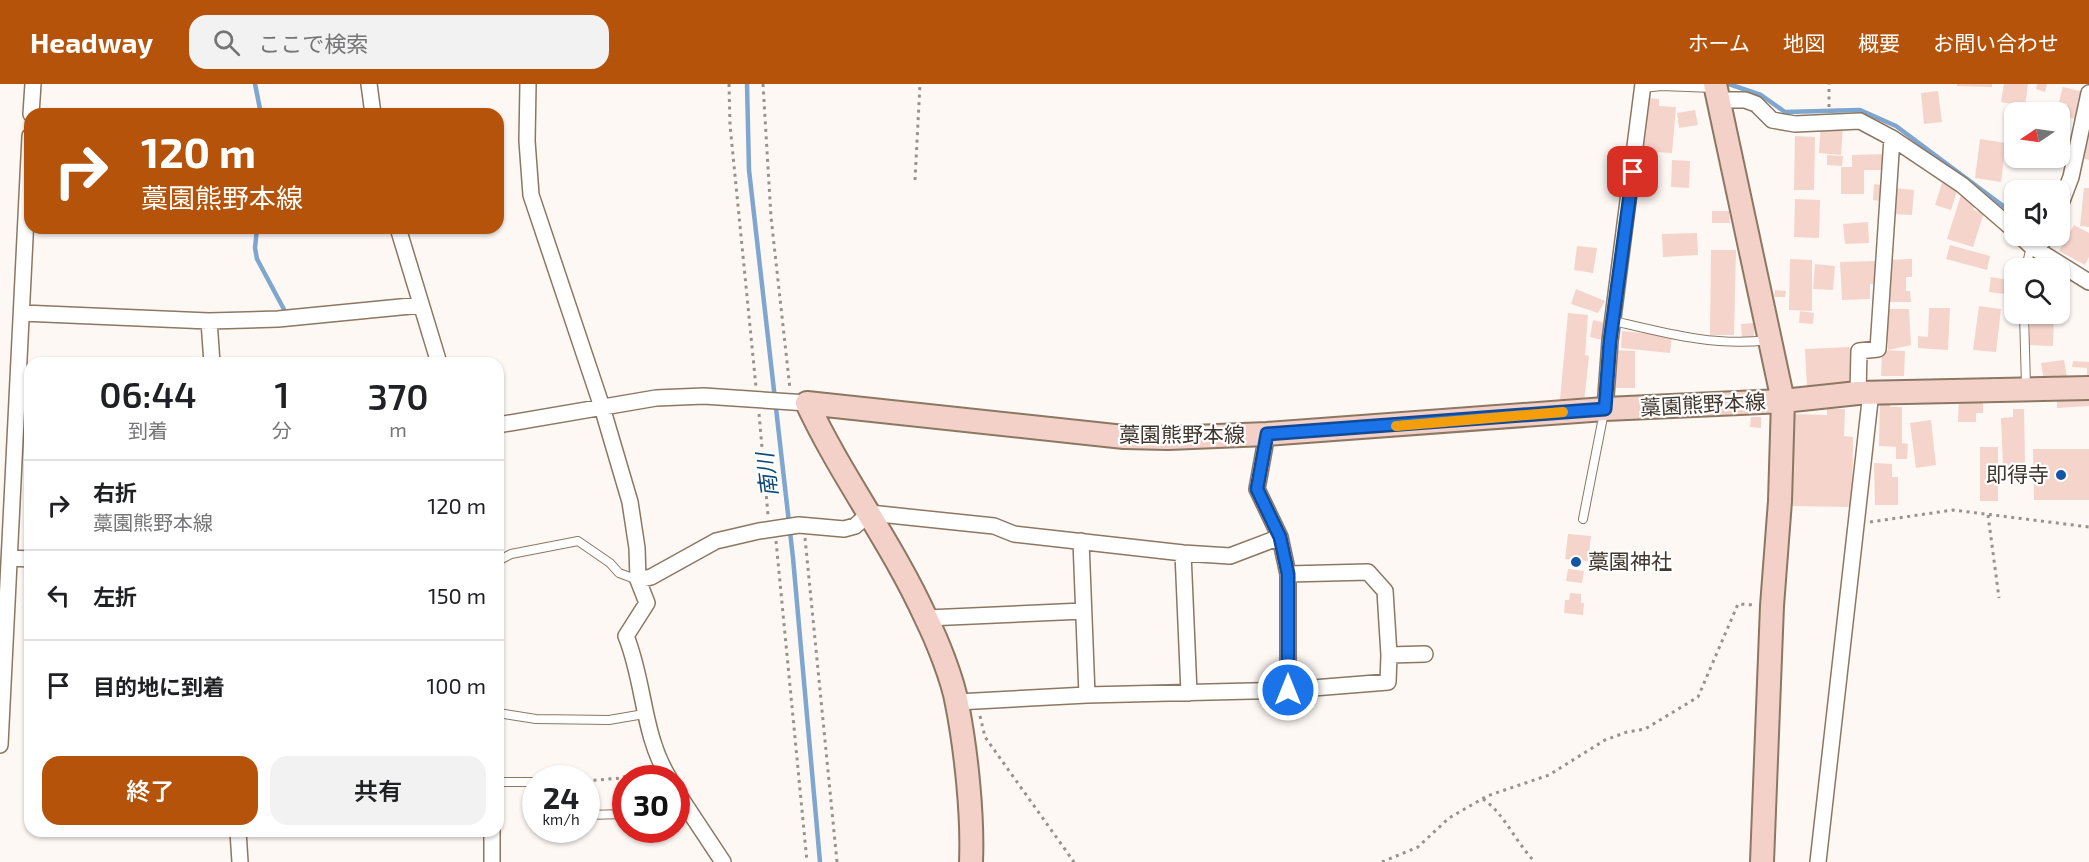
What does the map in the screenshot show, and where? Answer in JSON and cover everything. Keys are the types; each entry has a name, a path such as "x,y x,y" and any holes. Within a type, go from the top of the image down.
{"main road":[{"path":"1716,91 1783,401 1762,862"},
{"name":"藁園熊野本線","path":"795,403 1124,436 1168,438 1267,434 1605,409 1783,401 1865,393 2089,388"},
{"path":"795,403 826,443 870,513 927,618 967,702 973,833 971,862"}],"street":[{"path":"31,108 33,84"},
{"path":"369,84 372,108"},
{"path":"528,84 526,141 531,195 602,406 630,502 637,548 638,580 648,603 626,636 640,676 644,714 660,763"},
{"path":"1605,409 1610,341 1643,86"},
{"path":"1716,91 1755,104 1772,120 1795,124 1860,121 1892,138 1962,185 2004,222"},
{"path":"2070,180 2089,93"},
{"path":"1818,862 1856,524 1865,393 1859,351 1878,349 1892,138"},
{"path":"0,745 26,234"},
{"path":"400,234 437,357"},
{"path":"2044,246 2089,282"},
{"path":"22,313 209,321 278,320 421,306"},
{"path":"209,321 212,357"},
{"path":"504,424 656,398 704,396 795,403"},
{"path":"1267,434 1257,489 1280,537 1288,574 1288,690"},
{"path":"638,580 651,577 716,541 802,526 844,529 855,526 870,513 994,526 1014,534 1182,553 1230,556 1280,537"},
{"path":"1081,541 1087,695"},
{"path":"1182,553 1188,693"},
{"path":"10,558 24,559"},
{"path":"967,702 1087,695 1288,690 1388,682 1389,655 1385,591 1368,572 1288,574"},
{"path":"927,618 1083,611"},
{"path":"1389,655 1425,654"},
{"path":"690,813 723,862"},
{"path":"238,837 240,862"},
{"path":"492,837 492,862"}],"lane":[{"path":"1643,86 1716,91"},
{"path":"1614,321 1678,336 1731,343 1770,339"},
{"path":"2024,324 2026,390"},
{"path":"1583,519 1605,409"},
{"path":"504,558 512,554 568,541 578,541 610,563 619,573 638,580"},
{"path":"504,714 536,719 609,720 644,714"},
{"path":"504,782 522,782"}],"path":[{"path":"729,84 731,136 776,543 807,862"},
{"path":"763,84 771,217 795,403"},
{"path":"915,180 920,84"},
{"path":"1829,84 1829,121"},
{"path":"1856,524 1953,510 2089,527"},
{"path":"1988,515 1999,598"},
{"path":"802,526 837,862"},
{"path":"1382,862 1418,847 1449,818 1482,799 1549,775 1605,740 1627,732 1645,729 1698,697 1738,604 1772,606"},
{"path":"967,702 985,737 1074,862"},
{"path":"600,780 621,778 660,763"},
{"path":"1482,799 1491,805 1521,849 1535,862"}],"building":[{"path":"1957,84 1992,84 1992,87 1957,86"},
{"path":"2004,84 2028,84 2026,102 2001,102"},
{"path":"2037,84 2047,84 2045,92 2036,89"},
{"path":"2063,87 2084,92 2076,119 2070,118 2070,102 2059,102"},
{"path":"1938,91 1942,122 1924,124 1921,93"},
{"path":"1647,98 1659,99 1659,106 1676,107 1672,153 1643,151"},
{"path":"1695,110 1698,125 1679,128 1677,113"},
{"path":"2089,120 2089,160 2077,157"},
{"path":"1821,123 1843,125 1841,155 1819,153"},
{"path":"1795,136 1815,137 1814,190 1794,190"},
{"path":"1980,139 2004,143 2001,182 1975,178"},
{"path":"1887,154 1887,170 1864,170 1864,194 1841,194 1841,167 1852,167 1852,155"},
{"path":"1827,155 1843,156 1842,166 1827,165"},
{"path":"1672,160 1690,161 1689,188 1671,187"},
{"path":"1942,183 1958,188 1951,210 1935,205"},
{"path":"1874,184 1889,186 1887,202 1873,200"},
{"path":"1894,188 1914,190 1912,215 1891,214"},
{"path":"2084,188 2089,188 2089,227 2080,226"},
{"path":"1962,192 1976,197 1973,210 1984,213 1973,247 1947,239"},
{"path":"1795,199 1820,200 1819,238 1794,237"},
{"path":"1712,211 1729,211 1730,223 1712,223"},
{"path":"1868,222 1869,243 1845,244 1843,224"},
{"path":"2074,225 2089,233 2089,257 2085,265 2059,251 2062,246 2070,246 2070,232"},
{"path":"1697,233 1698,255 1663,257 1662,234"},
{"path":"1950,245 1990,256 1987,270 1946,259"},
{"path":"1577,246 1597,248 1593,273 1574,270"},
{"path":"1711,250 1736,250 1734,335 1710,335"},
{"path":"1790,259 1812,260 1812,311 1789,310"},
{"path":"1912,259 1912,277 1906,277 1906,291 1910,291 1911,302 1888,302 1887,260"},
{"path":"1879,261 1880,284 1870,284 1870,299 1842,300 1840,262"},
{"path":"1815,264 1835,266 1833,290 1813,289"},
{"path":"1991,277 2004,279 2004,294 1989,292"},
{"path":"1576,289 1605,301 1598,313 1571,304"},
{"path":"1775,290 1786,291 1785,297 1774,297"},
{"path":"1979,306 2001,309 1996,352 1973,350"},
{"path":"1929,308 1950,308 1948,350 1918,348 1918,336 1928,337"},
{"path":"1886,309 1909,309 1911,345 1888,350"},
{"path":"1800,311 1814,313 1813,324 1799,323"},
{"path":"1568,313 1588,315 1585,355 1589,356 1584,402 1560,400"},
{"path":"1593,320 1606,323 1602,340 1590,337"},
{"path":"1754,323 1754,337 1742,337 1741,324"},
{"path":"2030,324 2054,324 2053,346 2029,345"},
{"path":"1622,331 1672,336 1670,353 1621,348"},
{"path":"1850,347 1852,385 1807,387 1805,349"},
{"path":"1611,350 1635,351 1635,388 1614,388"},
{"path":"1882,350 1905,351 1904,376 1881,376"},
{"path":"2064,360 2067,377 2044,381 2041,363"},
{"path":"2073,361 2089,362 2089,378 2087,378 2087,368 2072,367"},
{"path":"2089,395 2089,406 2057,408 2057,396"},
{"path":"1959,396 1983,397 1983,413 1976,413 1976,422 1958,422"},
{"path":"1880,398 1891,398 1890,407 1902,407 1902,443 1908,444 1907,459 1896,459 1896,447 1879,446"},
{"path":"1827,409 1845,409 1844,436 1853,437 1852,507 1790,506 1792,414 1827,415"},
{"path":"2013,409 2024,409 2025,466 2003,466 2001,418 2013,417"},
{"path":"1751,417 1761,417 1761,428 1750,427"},
{"path":"1931,420 1936,465 1916,468 1910,423"},
{"path":"1980,447 1998,447 1998,501 1980,501"},
{"name":"即得寺","path":"2033,449 2089,449 2089,500 2034,500"},
{"path":"1874,463 1892,464 1892,477 1898,477 1898,505 1875,505"},
{"path":"1568,534 1591,536 1588,561 1565,559"},
{"path":"1568,569 1584,571 1582,583 1566,581"},
{"path":"1570,593 1581,594 1581,603 1584,603 1583,615 1564,613 1565,600 1569,600"}],"waterway":[{"path":"255,84 260,108"},
{"name":"南川","path":"747,84 749,170 793,558 820,862"},
{"path":"1729,84 1761,95 1785,112 1860,110 1896,126 2004,207"},
{"path":"256,234 257,259 287,315"}],"slow traffic":[{"path":"1396,426 1563,412"}],"place":[{"name":"即得寺","path":"2061,475"},
{"name":"藁園神社","path":"1576,562"}],"route":[{"path":"1288,690 1288,574 1280,537 1257,489 1267,434 1605,409 1610,341 1633,172"}]}
